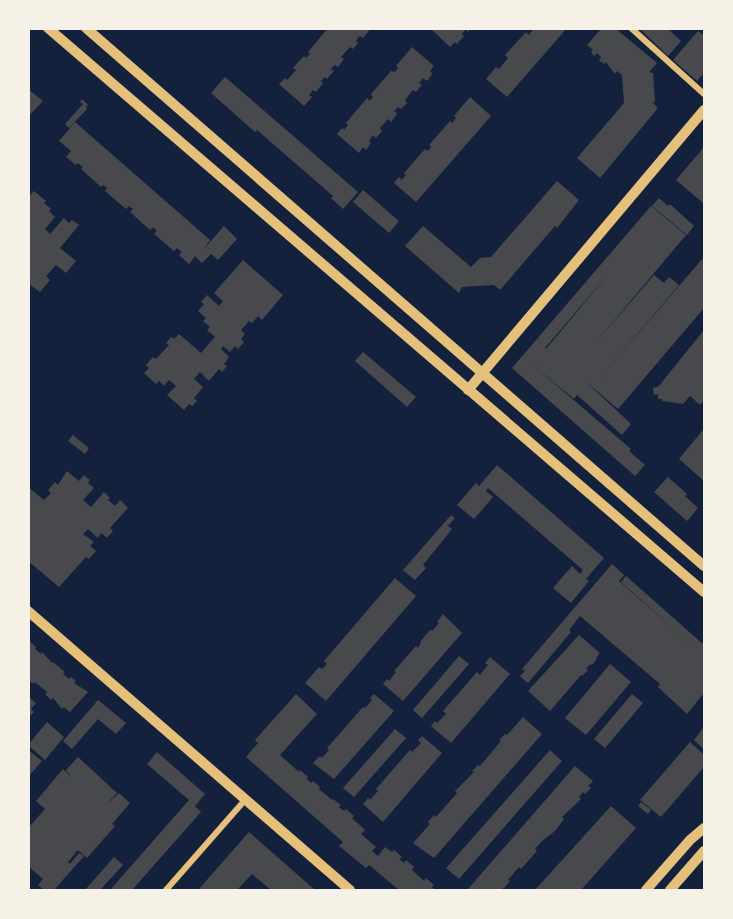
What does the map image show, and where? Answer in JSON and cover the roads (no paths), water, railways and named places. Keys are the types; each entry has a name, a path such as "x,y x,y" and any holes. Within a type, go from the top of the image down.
{"street":[{"path":"48,28 705,592"},
{"path":"86,28 705,566"},
{"path":"631,28 705,94"},
{"path":"468,390 705,110"},
{"path":"28,611 350,891"},
{"path":"166,891 245,800"},
{"path":"646,891 690,840 705,828"},
{"path":"670,891 705,851"}]}
